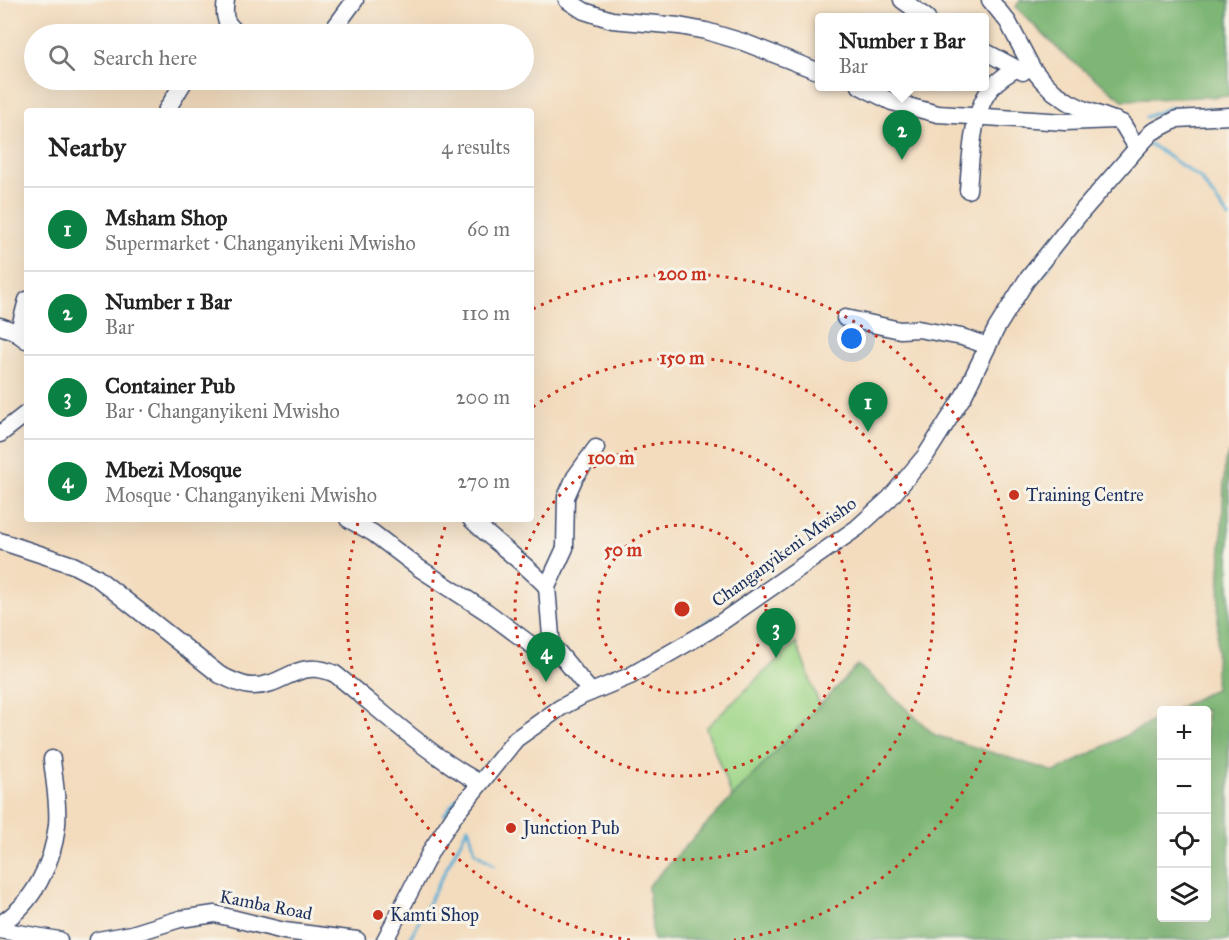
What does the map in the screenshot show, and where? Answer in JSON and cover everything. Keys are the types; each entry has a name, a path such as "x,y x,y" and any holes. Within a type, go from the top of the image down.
{"street":[{"path":"226,0 228,24"},
{"path":"337,24 355,0"},
{"path":"567,0 584,11 612,20 679,26 706,31 744,42 815,70"},
{"path":"902,0 920,13"},
{"path":"990,0 1008,22 1032,68 1041,80 1069,102 1115,120 1126,128 1137,148"},
{"path":"989,54 1041,80"},
{"path":"968,190 977,118 991,88 1001,78 1016,69"},
{"path":"168,108 179,90"},
{"path":"869,91 892,102 938,114 1065,122 1115,120"},
{"name":"Changanyikeni Mwisho","path":"385,940 432,849 454,816 516,739 560,708 630,676 710,630 857,528 890,498 926,455 964,394 988,346 1026,281 1137,148 1152,132 1177,119 1229,116"},
{"path":"845,318 900,330 918,329 962,337 988,346"},
{"path":"0,326 23,337"},
{"path":"0,434 24,415"},
{"path":"552,649 547,587 565,548 566,497 575,477 596,448"},
{"path":"353,522 373,533 419,568 487,612 533,646 558,652 591,692"},
{"path":"474,522 534,572 547,587"},
{"path":"0,541 73,565 96,577 220,675 243,685 255,686 308,668 322,668 335,674 412,738 452,768 480,783"},
{"path":"0,924 24,905 37,886 52,849 57,825 52,759"},
{"name":"Kamba Road","path":"98,940 132,934 180,919 215,914 284,931 357,940"},
{"path":"0,930 59,940"}],"green space":[{"path":"1020,0 1229,0 1229,96 1123,100 1062,53 1016,7"},
{"path":"1229,452 1229,940 653,940 648,886 858,665 935,735 1055,772 1157,719 1157,922 1211,922 1211,706 1182,706 1215,689 1225,462"},
{"path":"796,642 871,843 765,886 706,728"}],"waterway":[{"path":"1146,117 1169,108 1212,109"},
{"path":"1148,145 1150,144 1200,178 1229,218"},
{"path":"1061,251 1088,216"},
{"path":"1028,294 1053,261"},
{"path":"855,518 866,509"},
{"path":"697,628 714,617"},
{"path":"616,673 647,657"},
{"path":"444,815 469,783"},
{"path":"409,940 468,827"},
{"path":"469,829 475,852 494,865"}],"place":[{"name":"Number 1 Bar","path":"902,160"},
{"name":"Msham Shop","path":"868,432"},
{"name":"Training Centre","path":"1014,495"},
{"name":"Container Pub","path":"776,658"},
{"name":"Mbezi Mosque","path":"546,682"},
{"name":"Junction Pub","path":"511,828"},
{"name":"Kamti Shop","path":"378,915"}]}
